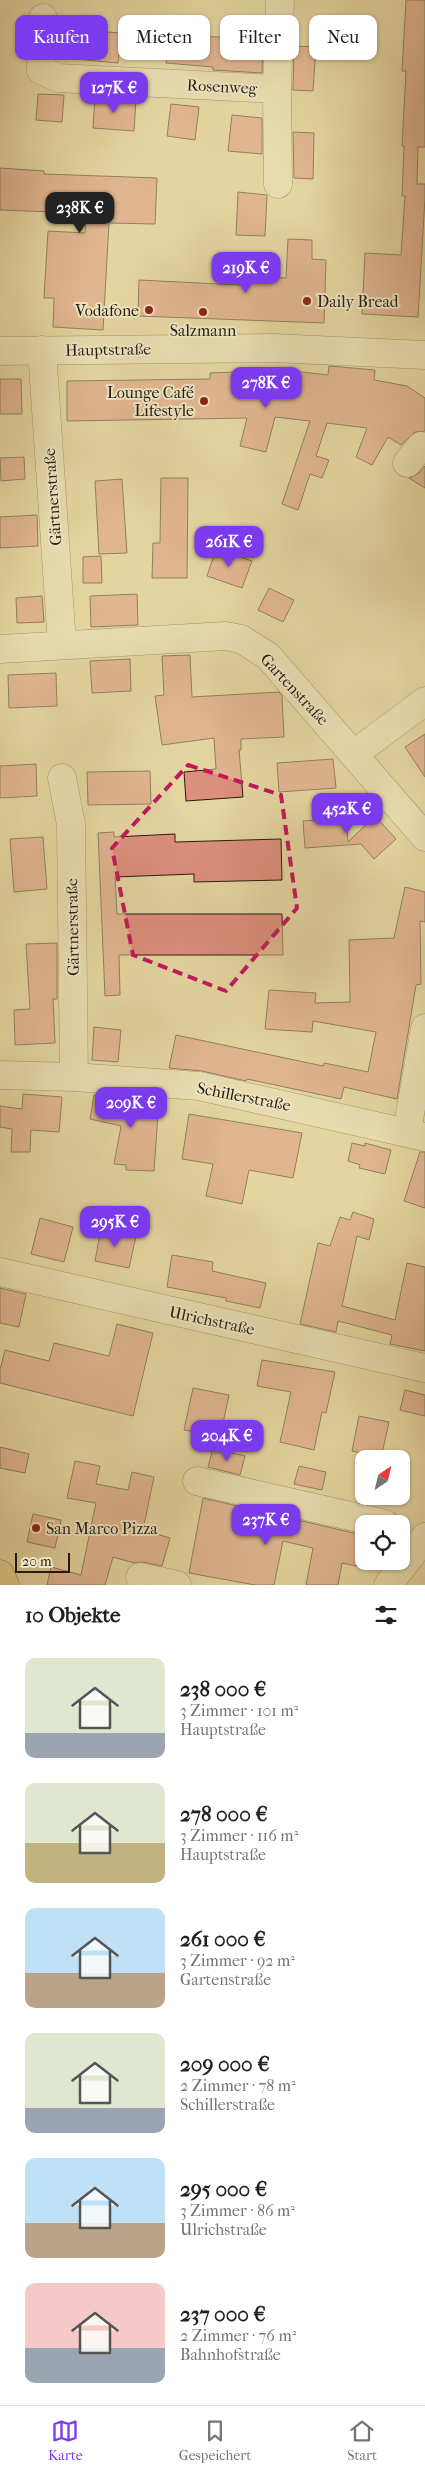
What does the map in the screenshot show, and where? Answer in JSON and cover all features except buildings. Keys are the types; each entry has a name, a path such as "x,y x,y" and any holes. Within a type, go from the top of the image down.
{"main road":[{"path":"0,1574 5,1585"}],"street":[{"name":"Rosenweg","path":"278,184 277,89 280,0"},
{"name":"Rosenweg","path":"41,60 41,70 58,78 277,89"},
{"name":"Hauptstraße","path":"0,351 273,348 425,355"},
{"name":"Gärtnerstraße","path":"42,350 62,645"},
{"name":"Gartenstraße","path":"0,649 226,636 241,639 268,656 425,837"},
{"path":"354,754 425,701"},
{"name":"Gärtnerstraße","path":"62,778 69,811 74,1077"},
{"path":"416,1134 425,1028"},
{"name":"Schillerstraße","path":"0,1075 74,1077 199,1086 416,1134"},
{"name":"Ulrichstraße","path":"0,1272 425,1368"},
{"path":"197,1482 355,1517"},
{"path":"388,1585 425,1538 410,1529"},
{"path":"140,1577 177,1585"}],"highlighted area":[{"path":"188,765 281,795 297,908 226,991 133,955 112,848"}],"place":[{"name":"Daily Bread","path":"307,301"},
{"name":"Vodafone","path":"149,310"},
{"name":"Salzmann","path":"203,312"},
{"name":"Lounge Café Lifestyle","path":"204,401"},
{"name":"San Marco Pizza","path":"36,1528"}]}
